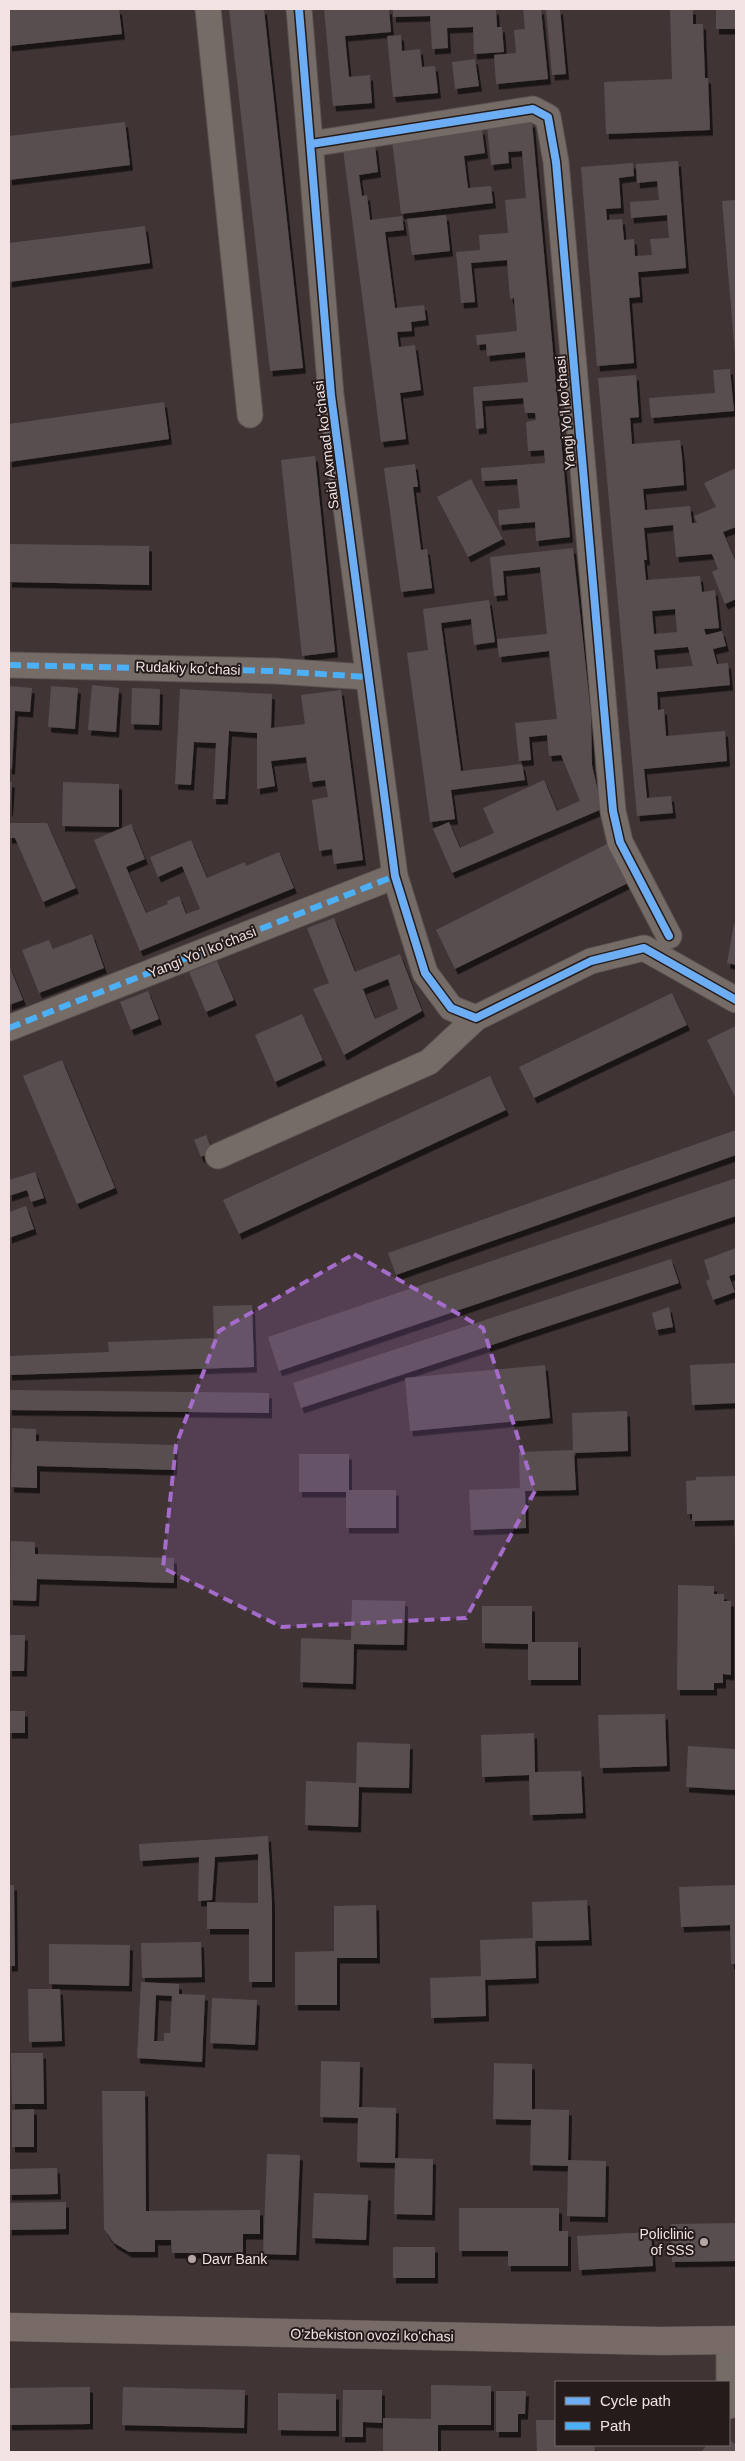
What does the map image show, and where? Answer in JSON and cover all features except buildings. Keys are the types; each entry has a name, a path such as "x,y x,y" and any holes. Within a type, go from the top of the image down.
{"main road":[{"name":"O'zbekiston ovozi ko'chasi","path":"9,2327 733,2340"}],"street":[{"path":"208,9 250,415"},
{"name":"Said Axmad koʻchasi","path":"299,9 331,395 367,677 395,876 425,973 451,1008 476,1018"},
{"name":"Yangi Yoʻl koʻchasi","path":"311,144 533,109 548,116 556,162 613,811 620,842 668,936"},
{"name":"Rudakiy koʻchasi","path":"9,665 275,671 367,677"},
{"name":"Yangi Yoʻl koʻchasi","path":"9,1028 395,876"},
{"path":"218,1156 429,1062 476,1018 591,961 644,948 736,1000"},
{"path":"730,2390 733,2340"}],"highlighted area":[{"path":"354,1254 483,1328 535,1491 466,1618 282,1627 163,1568 176,1445 219,1331"}],"marked path":[{"path":"9,665 275,671 367,677"},
{"path":"9,1028 395,876 395,873"}],"cycle path":[{"path":"299,9 331,395 395,876 425,973 451,1008 476,1018 591,961 644,948 736,1000"},
{"path":"311,144 533,109 548,117 556,162 613,811 620,842 669,936"}],"place":[{"name":"Policlinic of SSS","path":"704,2242"},
{"name":"Davr Bank","path":"192,2259"}]}
